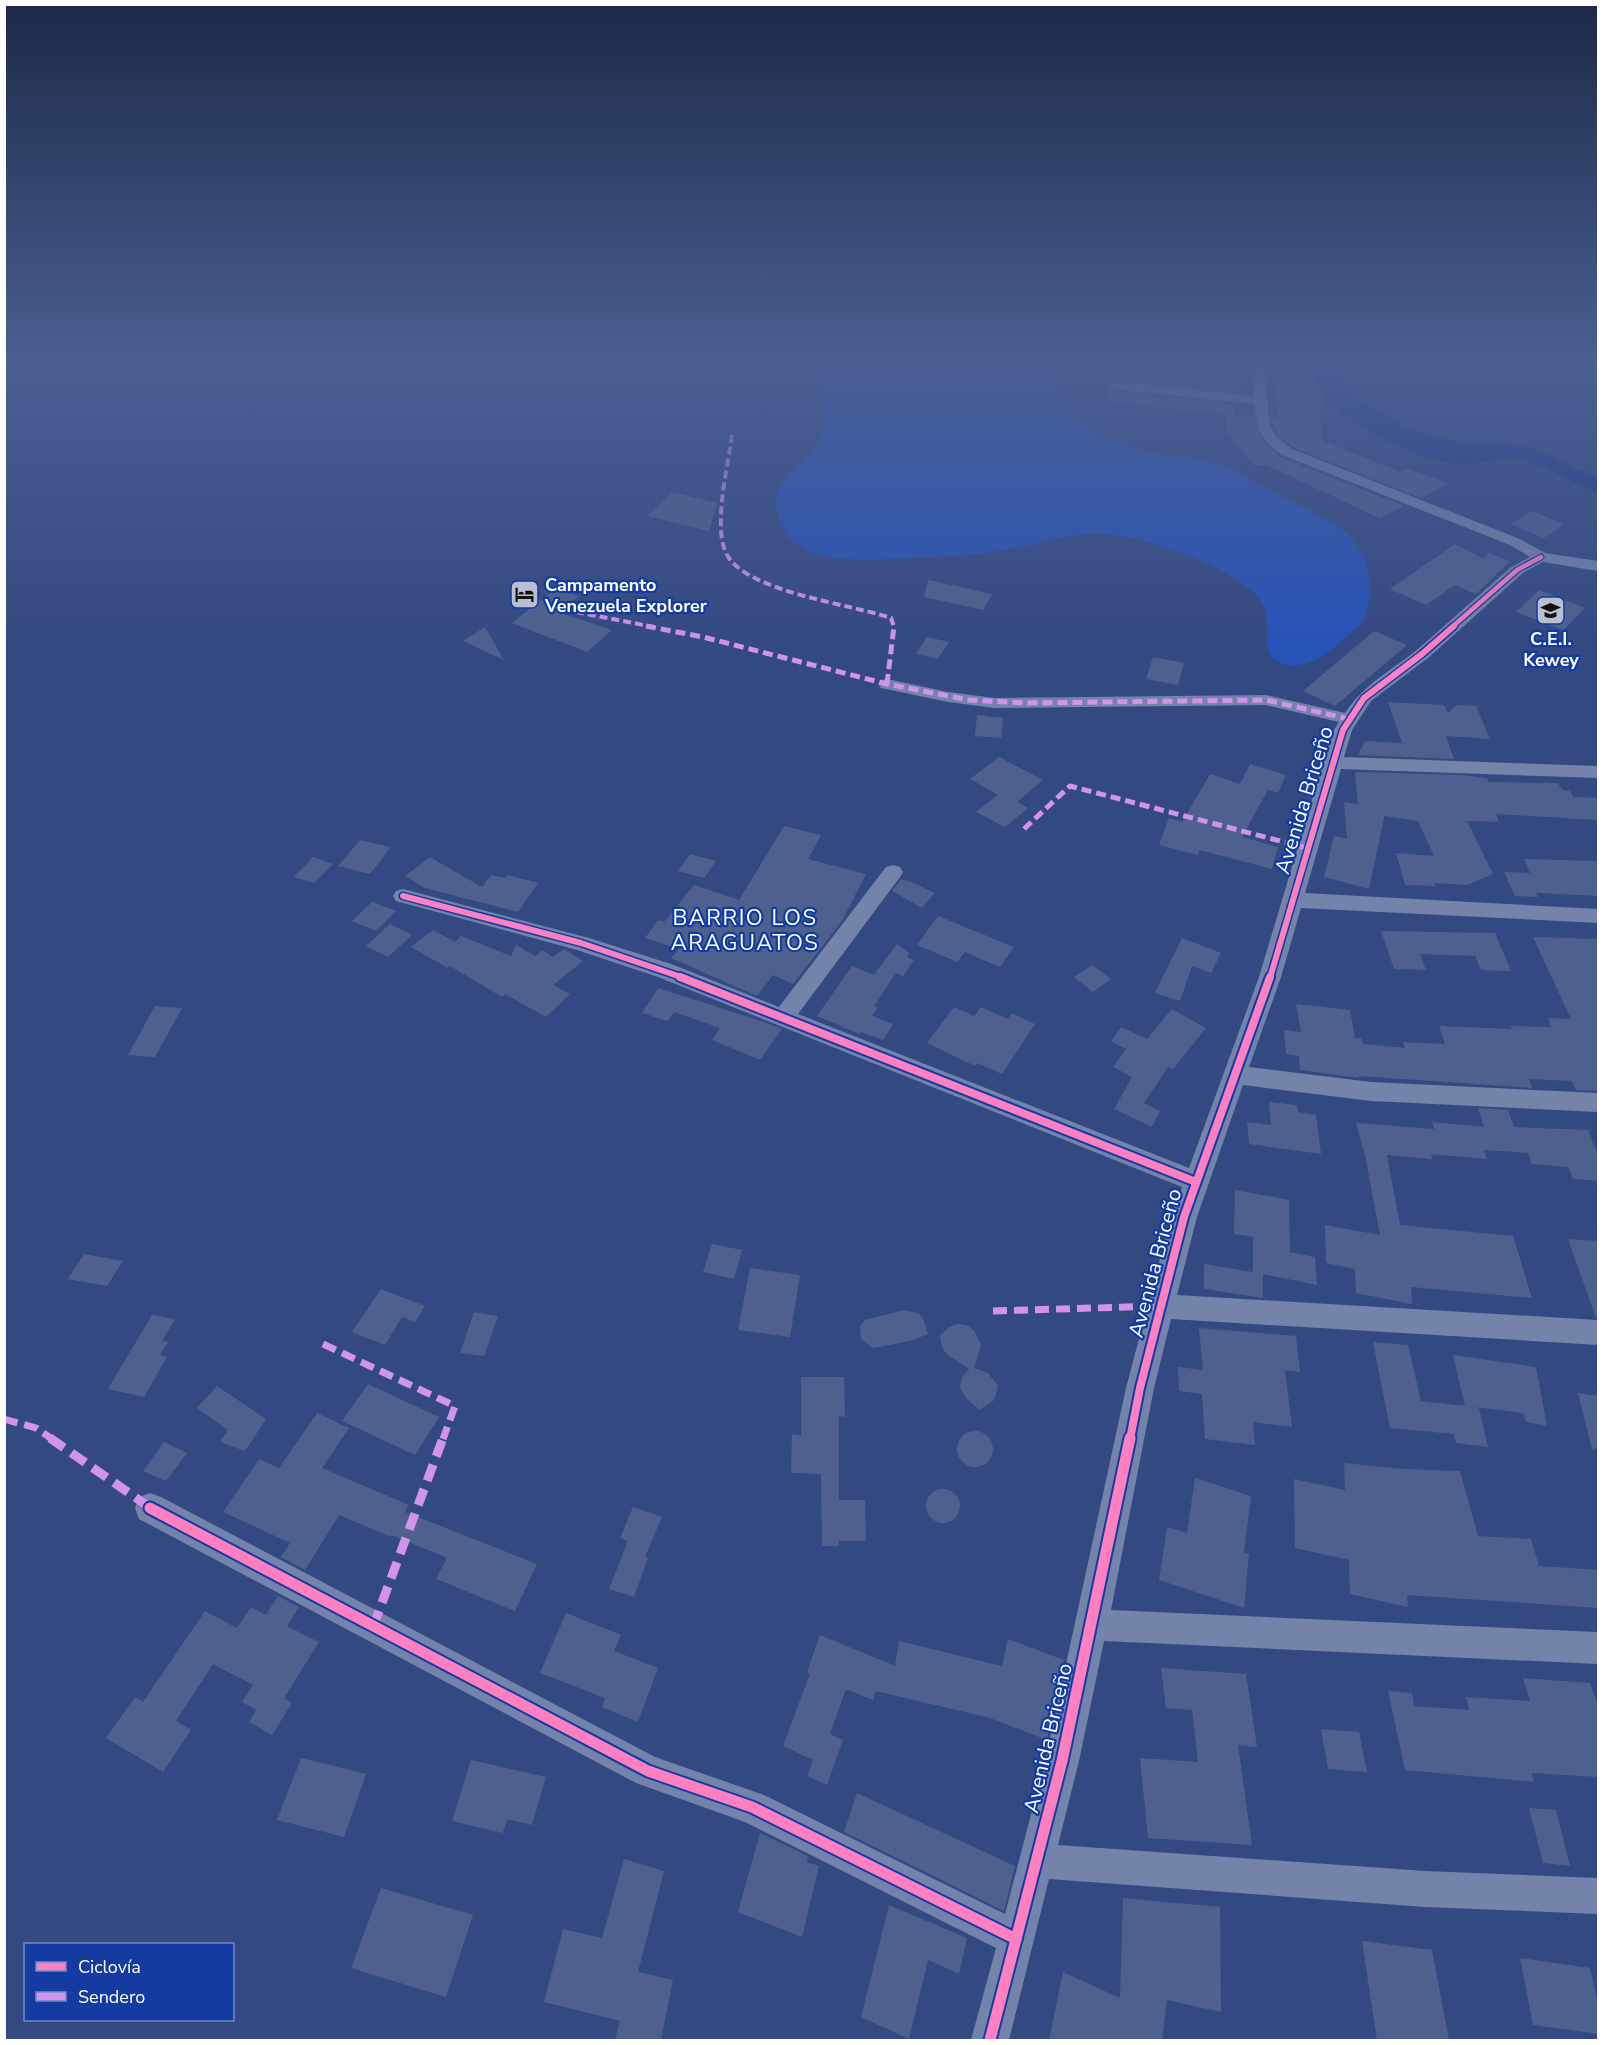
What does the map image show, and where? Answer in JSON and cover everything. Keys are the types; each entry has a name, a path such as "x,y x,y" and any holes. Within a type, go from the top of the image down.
{"street":[{"path":"1296,455 1515,542 1541,557 1599,566"},
{"name":"Avenida Briceño","path":"990,2040 1036,1861 1092,1625 1140,1388 1184,1217 1270,976 1343,730 1364,698 1422,654 1517,570 1541,557"},
{"path":"887,684 948,697 995,703 1266,700 1349,719"},
{"path":"1332,763 1599,772"},
{"path":"784,1016 893,872"},
{"path":"403,896 624,956 784,1016 918,1073 1196,1182"},
{"path":"1292,900 1599,916"},
{"path":"1235,1074 1290,1084 1387,1093 1599,1103"},
{"path":"1161,1306 1599,1333"},
{"path":"150,1508 648,1771 752,1807 1016,1939"},
{"path":"1092,1625 1599,1648"},
{"path":"1036,1861 1425,1889 1599,1896"}],"shaded area":[{"path":"807,455 1174,455 1199,459 1224,465 1335,523 1351,537 1366,562 1371,593 1365,617 1360,625 1343,640 1316,660 1305,664 1283,664 1274,659 1269,652 1267,620 1261,601 1245,585 1215,567 1198,560 1133,538 1110,534 1088,534 980,554 945,557 857,560 819,555 803,548 790,538 781,524 776,501 784,480"},
{"path":"1422,455 1548,455 1598,476 1598,493 1523,460 1506,459 1475,464 1438,461"}],"building":[{"path":"1246,455 1279,455 1404,506 1379,518 1267,465 1255,466"},
{"path":"1314,455 1359,455 1401,472 1406,468 1449,484 1421,498"},
{"path":"672,492 717,503 709,531 647,516"},
{"path":"1531,511 1564,524 1544,538 1511,524"},
{"path":"1455,544 1484,559 1489,553 1510,561 1476,594 1455,585 1426,605 1390,589"},
{"path":"928,580 992,594 983,610 924,597"},
{"path":"555,589 579,596 558,612 612,630 587,652 512,623"},
{"name":"C.E.I. Kewey","path":"1539,590 1585,608 1563,630 1516,612"},
{"path":"485,627 504,660 463,641"},
{"path":"1374,631 1407,645 1335,706 1303,691"},
{"path":"927,637 949,642 938,659 916,654"},
{"path":"1153,657 1184,663 1178,685 1146,679"},
{"path":"1388,702 1444,705 1448,713 1457,705 1476,706 1490,739 1446,736 1454,759 1358,755 1365,741 1402,743"},
{"path":"977,715 1003,718 1001,738 975,736"},
{"path":"999,757 1043,780 1017,802 1028,808 1005,827 976,812 998,795 970,779"},
{"path":"1250,764 1286,775 1278,793 1268,790 1242,837 1278,847 1272,869 1199,850 1198,855 1159,845 1169,818 1182,822 1210,774 1240,784"},
{"path":"1355,772 1461,775 1487,778 1489,782 1558,783 1562,790 1570,791 1573,797 1599,798 1599,820 1496,814 1499,822 1467,821 1493,874 1467,885 1434,883 1435,886 1405,885 1396,853 1434,856 1418,821 1385,816 1385,813 1369,889 1324,877 1334,836 1347,839 1344,802 1358,804"},
{"path":"784,826 821,835 808,859 866,874 842,921 793,984 773,975 757,996 671,958 679,949 645,938 658,920 664,922 694,885 739,900"},
{"path":"360,840 391,847 370,874 338,866"},
{"path":"690,854 716,861 704,878 678,871"},
{"path":"313,857 333,864 314,883 294,877"},
{"path":"430,857 482,887 491,875 505,878 507,875 538,883 518,912 425,888 405,876"},
{"path":"1524,859 1599,861 1599,896 1536,893 1538,897 1515,896 1504,872 1530,873"},
{"path":"901,879 935,893 922,908 892,891"},
{"path":"372,902 396,911 376,931 352,921"},
{"path":"938,916 1014,947 1000,967 965,952 957,962 917,945"},
{"path":"390,924 412,935 388,957 366,946"},
{"path":"433,930 455,942 461,936 511,956 516,945 535,956 542,950 553,957 564,949 583,961 553,985 570,994 546,1017 505,994 502,997 450,966 448,968 411,947"},
{"path":"1381,931 1495,933 1511,971 1481,970 1475,956 1420,954 1426,970 1394,969"},
{"path":"1533,937 1599,939 1599,1091 1576,1090 1572,1081 1529,1079 1532,1088 1359,1076 1359,1078 1300,1070 1299,1056 1286,1054 1284,1030 1301,1032 1296,1004 1350,1010 1355,1038 1361,1038 1363,1044 1405,1048 1403,1042 1445,1044 1439,1026 1512,1029 1510,1026 1551,1027 1548,1018 1571,1019"},
{"path":"1182,938 1221,953 1211,973 1192,966 1180,1001 1155,993"},
{"path":"897,944 909,953 907,957 914,960 903,976 896,973 874,1006 878,1007 872,1016 893,1024 883,1040 861,1032 860,1034 817,1016 852,966 874,975"},
{"path":"1092,965 1111,979 1093,992 1074,977"},
{"path":"658,988 782,1029 760,1060 712,1040 720,1028 674,1012 668,1021 642,1013"},
{"path":"155,1006 182,1008 155,1057 128,1055"},
{"path":"954,1007 974,1016 981,1007 1008,1019 1011,1013 1035,1024 1002,1074 977,1063 975,1066 927,1043"},
{"path":"1172,1009 1206,1028 1173,1069 1168,1067 1144,1103 1160,1111 1152,1127 1114,1109 1132,1077 1113,1067 1126,1049 1111,1041 1121,1027 1147,1039"},
{"path":"1269,1102 1297,1105 1298,1112 1316,1115 1321,1154 1249,1144 1247,1122 1271,1125"},
{"path":"1478,1108 1508,1110 1514,1127 1588,1130 1599,1157 1599,1181 1573,1179 1568,1167 1532,1164 1528,1153 1484,1150 1487,1159 1431,1154 1432,1159 1387,1155 1400,1225 1513,1236 1532,1298 1411,1287 1412,1304 1356,1293 1355,1269 1326,1263 1325,1225 1380,1235 1365,1155 1356,1123 1434,1129 1432,1122 1484,1127"},
{"path":"1235,1190 1289,1200 1290,1252 1315,1257 1317,1285 1263,1274 1263,1298 1204,1289 1204,1264 1253,1272 1253,1237 1234,1234"},
{"path":"1568,1239 1599,1241 1599,1317 1596,1318"},
{"path":"712,1244 742,1250 734,1279 703,1272"},
{"path":"84,1254 123,1261 107,1286 68,1279"},
{"path":"750,1268 800,1275 790,1337 738,1330"},
{"path":"381,1289 425,1306 415,1322 402,1317 385,1345 352,1332"},
{"path":"904,1310 918,1313 923,1318 928,1334 913,1340 873,1348 861,1339 860,1326 865,1320"},
{"path":"474,1312 498,1316 484,1356 460,1353"},
{"path":"152,1315 175,1319 162,1341 168,1342 160,1355 167,1357 144,1397 108,1389"},
{"path":"957,1324 966,1325 974,1330 981,1345 974,1368 988,1373 998,1386 994,1400 979,1410 965,1397 960,1387 962,1378 969,1369 948,1355 942,1348 940,1335 949,1327"},
{"path":"1199,1328 1296,1336 1300,1372 1285,1370 1292,1427 1253,1422 1255,1445 1205,1439 1202,1394 1179,1391 1178,1367 1203,1370"},
{"path":"1373,1342 1408,1345 1421,1401 1465,1406 1453,1355 1536,1367 1547,1426 1526,1422 1524,1413 1473,1407 1479,1408 1488,1447 1456,1443 1454,1434 1390,1428"},
{"path":"801,1377 844,1377 845,1417 839,1416 839,1500 865,1500 866,1541 839,1541 839,1546 822,1546 821,1474 791,1473 792,1434 801,1435"},
{"path":"368,1384 439,1417 415,1455 342,1421"},
{"path":"217,1386 266,1419 245,1451 220,1442 228,1430 197,1408"},
{"path":"1578,1393 1599,1396 1599,1448 1592,1449"},
{"path":"317,1413 349,1428 322,1468 409,1505 405,1512 537,1564 515,1611 436,1579 447,1558 339,1515 305,1570 281,1557 290,1543 223,1512 259,1459 279,1468"},
{"path":"975,1431 988,1436 993,1449 988,1462 975,1467 962,1462 957,1449 962,1436"},
{"path":"164,1442 187,1453 166,1481 143,1471"},
{"path":"1344,1463 1403,1469 1460,1471 1478,1536 1531,1539 1539,1566 1599,1570 1599,1608 1407,1595 1408,1607 1350,1594 1349,1560 1295,1548 1294,1479 1345,1490"},
{"path":"1195,1478 1251,1496 1244,1552 1249,1554 1244,1608 1159,1580 1167,1527 1187,1533"},
{"path":"943,1489 955,1494 960,1506 955,1518 943,1523 931,1518 926,1506 931,1494"},
{"path":"633,1507 662,1517 645,1557 648,1558 634,1597 609,1589 628,1541 620,1538"},
{"path":"278,1596 299,1607 287,1626 319,1642 284,1698 292,1703 272,1735 249,1722 256,1710 242,1702 253,1685 213,1664 176,1721 191,1730 163,1772 106,1738 135,1697 143,1702 205,1611 237,1628 251,1607 266,1615"},
{"path":"566,1613 621,1635 614,1651 658,1668 638,1722 602,1707 605,1698 540,1673"},
{"path":"820,1635 895,1666 899,1641 1002,1666 1008,1639 1064,1660 1047,1740 990,1718 876,1691 873,1700 846,1689 830,1734 843,1740 827,1785 807,1776 813,1760 783,1746 810,1674 807,1672"},
{"path":"1161,1668 1246,1674 1257,1747 1238,1745 1252,1845 1148,1838 1140,1758 1198,1762 1192,1710 1166,1708"},
{"path":"1523,1678 1590,1683 1599,1708 1599,1777 1532,1773 1534,1782 1405,1770 1388,1691 1412,1693 1414,1706 1469,1710 1466,1697 1530,1701"},
{"path":"1321,1729 1359,1732 1367,1772 1328,1769"},
{"path":"301,1758 366,1774 344,1837 277,1820"},
{"path":"471,1760 546,1777 532,1825 507,1819 503,1833 452,1821"},
{"path":"857,1793 1015,1866 1004,1911 844,1832"},
{"path":"1529,1808 1556,1810 1570,1866 1543,1863"},
{"path":"760,1833 808,1856 807,1862 819,1866 802,1937 738,1912"},
{"path":"624,1859 664,1871 638,1972 673,1980 661,2040 615,2040 620,2021 544,2002 563,1929 602,1938"},
{"path":"381,1888 473,1915 446,1997 351,1968"},
{"path":"1123,1898 1220,1907 1221,2012 1167,2000 1162,2040 1049,2040 1063,1972 1120,1998"},
{"path":"889,1905 967,1938 959,1974 928,1960 909,2039 861,2017"},
{"path":"1362,1941 1432,1950 1449,2040 1377,2040"},
{"path":"1520,1958 1590,1968 1599,2008 1599,2034 1533,2025"}],"marked path":[{"path":"729,455 721,527 729,558 741,570 780,588 891,618 894,624 887,684"},
{"path":"576,612 703,637 887,684 969,700 1026,703 1266,700 1349,719"},
{"path":"1024,829 1070,786 1307,848"},
{"path":"993,1311 1161,1306"},
{"path":"323,1344 455,1406 373,1627"},
{"path":"4,1419 36,1428 155,1511"}],"cycle path":[{"path":"990,2040 1062,1761 1140,1388 1184,1217 1270,977 1343,730 1364,698 1422,654 1517,570 1541,557"},
{"path":"403,896 581,943 666,971 1196,1182"},
{"path":"150,1508 648,1771 752,1807 1016,1939"}],"place":[{"name":"Campamento Venezuela Explorer","path":"524,595"},
{"name":"C.E.I. Kewey","path":"1551,610"}],"district":[{"name":"BARRIO LOS ARAGUATOS","path":"745,930"}]}
